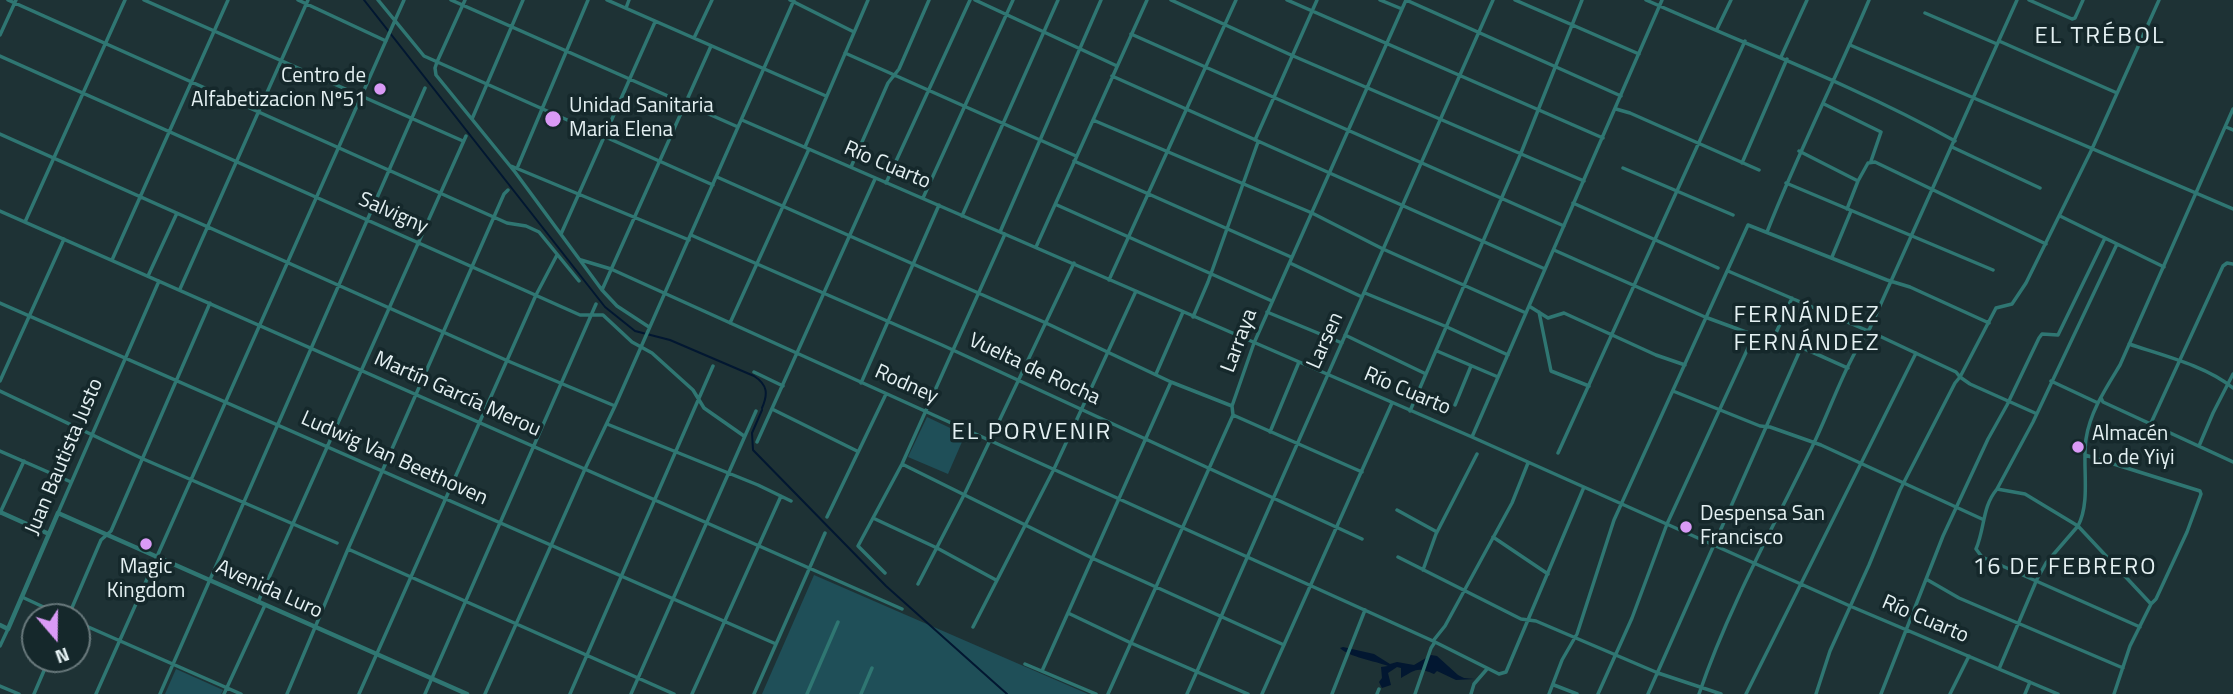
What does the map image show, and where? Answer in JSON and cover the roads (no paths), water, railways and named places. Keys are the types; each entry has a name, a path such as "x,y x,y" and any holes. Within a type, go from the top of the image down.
{"street":[{"path":"8,0 507,223 526,226 539,232 579,281"},
{"path":"25,222 125,0"},
{"path":"144,0 411,119 465,138 258,602"},
{"path":"112,260 228,0"},
{"path":"298,0 386,41"},
{"path":"378,0 418,51 437,62 713,185"},
{"path":"96,694 404,0"},
{"path":"451,0 738,127"},
{"path":"465,0 437,62 436,75 509,165 602,290 617,306 649,327"},
{"path":"472,119 523,0"},
{"path":"514,172 588,0"},
{"path":"607,0 826,96"},
{"path":"625,8 629,0"},
{"path":"694,38 712,0"},
{"path":"730,323 782,207 868,0"},
{"path":"850,167 888,83 899,69 929,0"},
{"path":"886,183 972,0 1117,66"},
{"path":"923,198 1013,0"},
{"path":"962,216 1058,0"},
{"path":"885,573 858,546 902,464 978,294 1040,139 1101,0"},
{"path":"1036,247 1147,0"},
{"path":"1171,0 1291,55 1584,181"},
{"path":"1109,280 1236,0"},
{"path":"1287,0 1603,138"},
{"path":"1193,317 1244,186 1273,97 1317,0"},
{"path":"1380,0 1402,9"},
{"path":"1406,0 1621,96"},
{"name":"Larraya","path":"1233,415 1232,406 1254,343 1406,0"},
{"name":"Larsen","path":"1187,694 1493,0"},
{"path":"1515,0 1639,54"},
{"path":"1410,411 1557,67 1582,0"},
{"path":"1646,0 1787,59 1918,120 1955,141"},
{"path":"1472,437 1662,0"},
{"path":"1717,29 1731,0"},
{"path":"1781,57 1807,0"},
{"path":"1767,232 1799,151 1824,104 1869,0"},
{"path":"1699,694 1722,632 1754,562 1892,281 2017,0"},
{"path":"2029,0 2072,19 2083,0"},
{"path":"1816,694 1830,651 1903,483 1996,308 2009,306 2016,300 2046,244 2159,0"},
{"path":"0,35 15,1"},
{"path":"485,694 793,1 854,32"},
{"path":"179,290 307,2"},
{"path":"1925,13 2117,93"},
{"path":"561,234 655,21"},
{"path":"1131,34 1564,226"},
{"path":"1558,453 1745,41"},
{"path":"1850,45 2233,209"},
{"path":"602,290 710,46"},
{"path":"845,53 1040,139 1149,195 1292,257"},
{"name":"Salvigny","path":"0,56 580,314 598,314 607,318 693,390 704,408 744,436"},
{"path":"1742,163 1787,59"},
{"path":"1112,76 1403,204 1545,270"},
{"path":"160,694 425,88"},
{"path":"1824,104 1881,132 1871,161 1858,181 1832,258"},
{"path":"1615,109 1759,170"},
{"path":"1999,669 2046,563 2078,526 2084,495 2087,434 2099,400 2129,344 2233,109"},
{"name":"Río Cuarto","path":"742,120 1472,437 1850,606 2059,694"},
{"path":"1093,120 1312,213 1526,313"},
{"path":"2226,127 2233,130"},
{"path":"0,134 615,406"},
{"path":"1952,147 2039,188"},
{"path":"1799,151 1858,181"},
{"path":"1871,161 2046,244"},
{"name":"Vuelta de Rocha","path":"509,165 517,166 635,218 757,264 888,320 1362,539"},
{"path":"1623,168 1733,215"},
{"path":"717,177 1046,323 1171,382 1232,406"},
{"path":"757,442 876,178"},
{"path":"1786,183 1993,270"},
{"path":"287,694 443,331 504,194 508,191"},
{"path":"1573,203 1718,268"},
{"path":"861,383 939,205"},
{"path":"1056,205 1272,301"},
{"name":"Martín García Merou","path":"0,211 902,609"},
{"path":"148,276 177,213"},
{"path":"2060,216 2164,267"},
{"path":"1549,694 1562,660 1574,639 1614,520 1746,227 1751,224 1910,287 1989,323"},
{"path":"1881,694 1905,628 1988,439 2039,338 2042,334 2058,335 2105,238"},
{"path":"0,381 64,239"},
{"path":"2117,244 1982,519 1982,533 1976,549 1979,555 2140,627"},
{"path":"1554,250 1705,317 1754,335 1757,333 1774,338 1848,368"},
{"path":"359,694 536,295 557,255"},
{"name":"Rodney","path":"581,260 664,293 925,410 1434,641 1487,669"},
{"path":"918,584 965,493 1074,263"},
{"path":"1290,263 1508,355"},
{"path":"2151,423 2223,266 2227,263 2233,264"},
{"path":"1728,271 1916,353 1956,372 1970,384 2035,413"},
{"name":"Juan Bautista Justo","path":"0,646 159,281"},
{"path":"973,626 1054,469 1136,291"},
{"path":"1774,338 1792,298"},
{"name":"Ludwig Van Beethoven","path":"0,303 776,644"},
{"path":"73,603 101,540 111,531 210,303"},
{"path":"425,694 596,304"},
{"path":"1529,306 1548,318 1564,313 1685,365"},
{"path":"1156,374 1183,312"},
{"path":"1267,312 1342,343"},
{"path":"1539,312 1551,371 1589,386"},
{"path":"1345,335 1426,374"},
{"path":"1598,694 1616,656 1667,524 1754,335"},
{"path":"2129,344 2180,361 2233,388"},
{"path":"1648,694 1801,348"},
{"path":"1437,351 1498,377"},
{"path":"1746,694 1916,353"},
{"path":"1270,432 1299,362"},
{"path":"570,694 713,366"},
{"path":"1455,405 1471,366"},
{"path":"754,372 783,386"},
{"path":"2199,446 2233,374"},
{"path":"2051,381 2151,423 2233,462"},
{"path":"1042,671 1171,382"},
{"path":"0,391 191,481 337,543"},
{"path":"1673,391 1821,445 1982,519"},
{"path":"827,517 886,394"},
{"path":"1262,694 1392,403"},
{"path":"772,409 858,451"},
{"path":"631,694 756,411"},
{"path":"1108,694 1233,415 1362,472"},
{"path":"607,424 791,501"},
{"path":"0,451 71,482"},
{"path":"1423,570 1437,531 1477,454"},
{"path":"2085,455 2200,491 2202,494 2156,599 2130,646 2114,694"},
{"path":"24,461 0,513 49,534"},
{"path":"1415,694 1434,641 1445,626 1511,503 1528,463"},
{"path":"902,464 1092,558 1284,645"},
{"path":"1471,694 1474,684 1487,669 1499,674 1506,672 1584,487"},
{"path":"1997,489 2025,494 2078,526 2151,604"},
{"path":"692,694 781,496"},
{"path":"1397,510 1437,531"},
{"name":"Avenida Luro","path":"58,513 467,694"},
{"path":"873,518 997,580"},
{"path":"754,694 825,533"},
{"path":"1493,537 1548,574"},
{"path":"348,549 674,694"},
{"path":"1398,557 1521,619 1536,621 1658,673 1721,694"},
{"path":"1926,579 1959,598 2123,668"},
{"path":"22,597 36,603"},
{"path":"224,694 265,605"},
{"path":"1332,694 1365,610"},
{"path":"1068,613 1248,694"},
{"path":"807,694 838,622"},
{"path":"0,625 8,629"},
{"path":"91,628 241,694"},
{"path":"1950,694 1969,656"},
{"path":"1025,664 1096,694"},
{"path":"861,694 872,668"},
{"path":"34,694 43,673"},
{"path":"2025,694 2030,682"},
{"path":"1554,685 1577,694"},
{"path":"0,686 19,694"},
{"path":"1377,694 1379,689"}],"waterway":[{"path":"364,0 605,307 635,331 670,340 754,376 766,390 762,408"},
{"path":"762,410 752,433 753,450 886,586 1007,694"}],"place":[{"name":"Centro de Alfabetizacion Nº51","path":"380,89"},
{"name":"Unidad Sanitaria Maria Elena","path":"553,119"},
{"name":"Almacén Lo de Yiyi","path":"2078,447"},
{"name":"Despensa San Francisco","path":"1686,527"},
{"name":"Magic Kingdom","path":"146,544"}],"district":[{"name":"EL TRÉBOL","path":"2100,37"},
{"name":"FERNÁNDEZ FERNÁNDEZ","path":"1807,330"},
{"name":"EL PORVENIR","path":"1032,433"},
{"name":"16 DE FEBRERO","path":"2065,568"}]}
